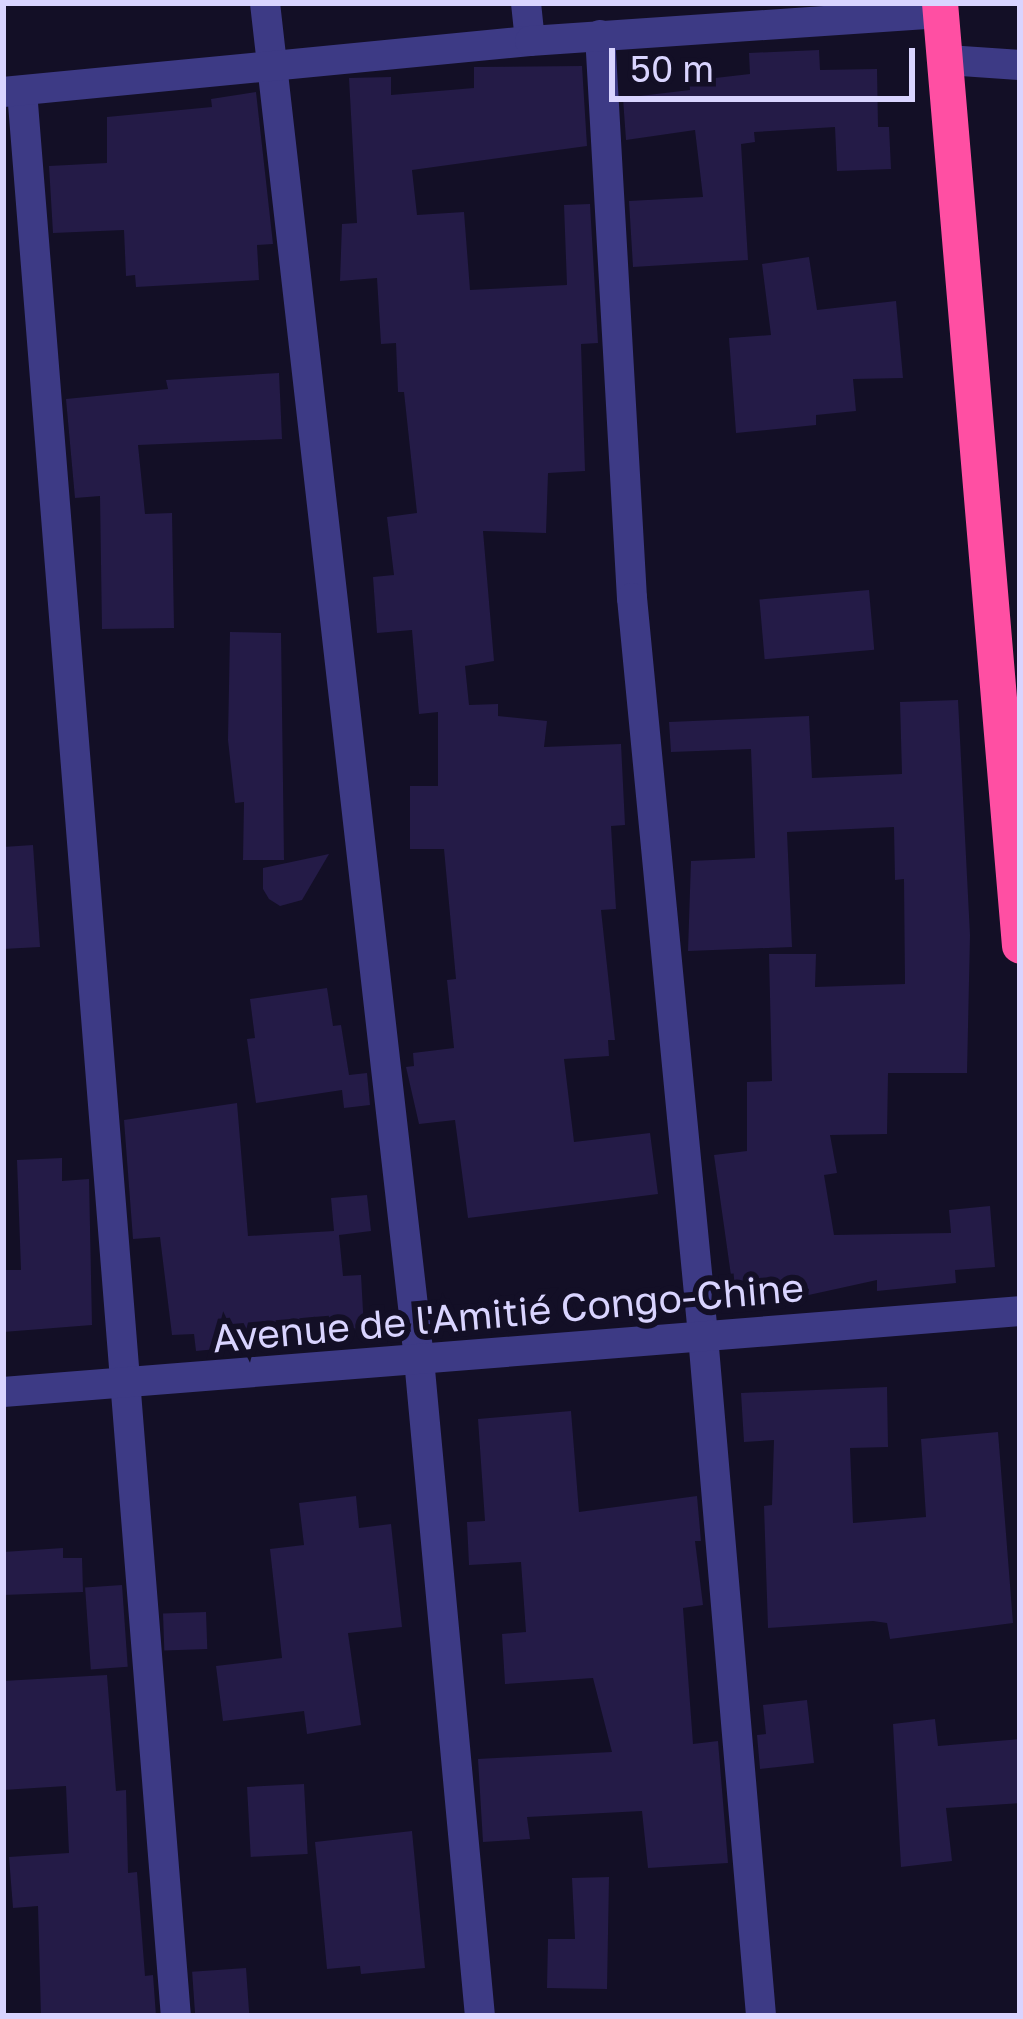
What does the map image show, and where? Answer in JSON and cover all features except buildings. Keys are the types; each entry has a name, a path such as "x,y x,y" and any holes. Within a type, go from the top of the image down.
{"highway":[{"path":"940,8 1020,946"}],"street":[{"path":"265,3 419,1359 480,2016"},
{"path":"526,3 530,41"},
{"path":"176,2016 13,92 530,41 940,8"},
{"path":"600,35 632,598 704,1336 761,2016"},
{"path":"946,60 1020,65"},
{"name":"Avenue de l'Amitié Congo-Chine","path":"3,1392 1020,1311"}]}
